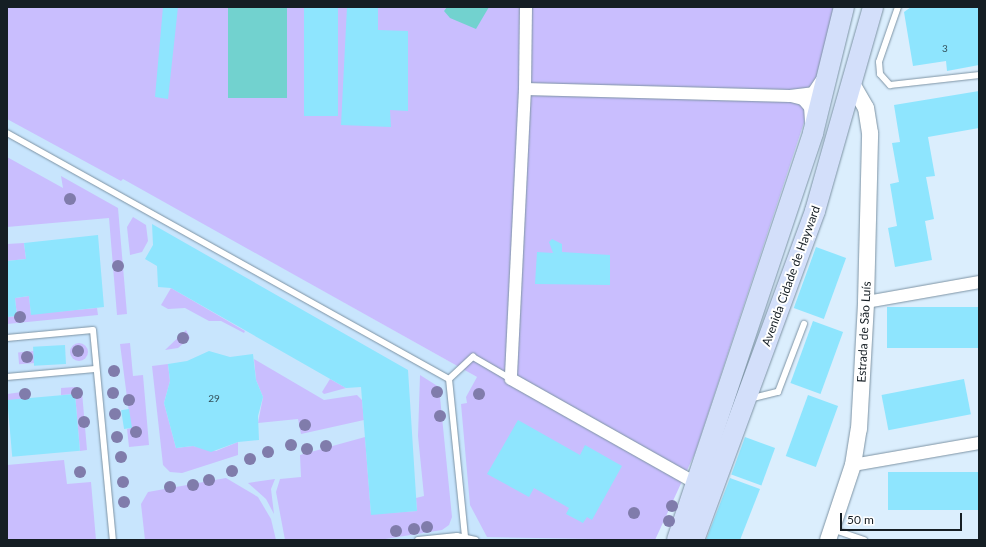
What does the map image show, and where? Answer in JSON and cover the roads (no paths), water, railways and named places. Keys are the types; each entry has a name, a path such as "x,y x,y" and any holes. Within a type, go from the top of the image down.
{"main road":[{"name":"Avenida Cidade de Hayward","path":"676,540 697,484 812,133 811,126 844,7"},
{"name":"Avenida Cidade de Hayward","path":"694,540 788,291 843,119 873,7"}],"street":[{"path":"526,7 525,89 511,379 697,484"},
{"path":"525,89 790,96 813,93 827,72"},
{"path":"852,84 869,120"},
{"path":"790,96 803,99 810,107 811,126"},
{"path":"843,119 859,112 869,120"},
{"name":"Estrada de São Luís","path":"830,534 853,465 859,429 866,302 869,120"},
{"path":"866,302 979,282"},
{"path":"853,465 979,443"}],"lane":[{"path":"898,7 880,62 880,74 890,85 979,74"},
{"path":"7,133 449,379"},
{"path":"746,400 778,392 804,324"},
{"path":"7,338 92,330 112,540"},
{"path":"449,379 473,357 511,379"},
{"path":"7,376 95,369"},
{"path":"449,379 465,537"},
{"path":"830,534 864,540"},
{"path":"418,540 465,537 476,540"}]}
